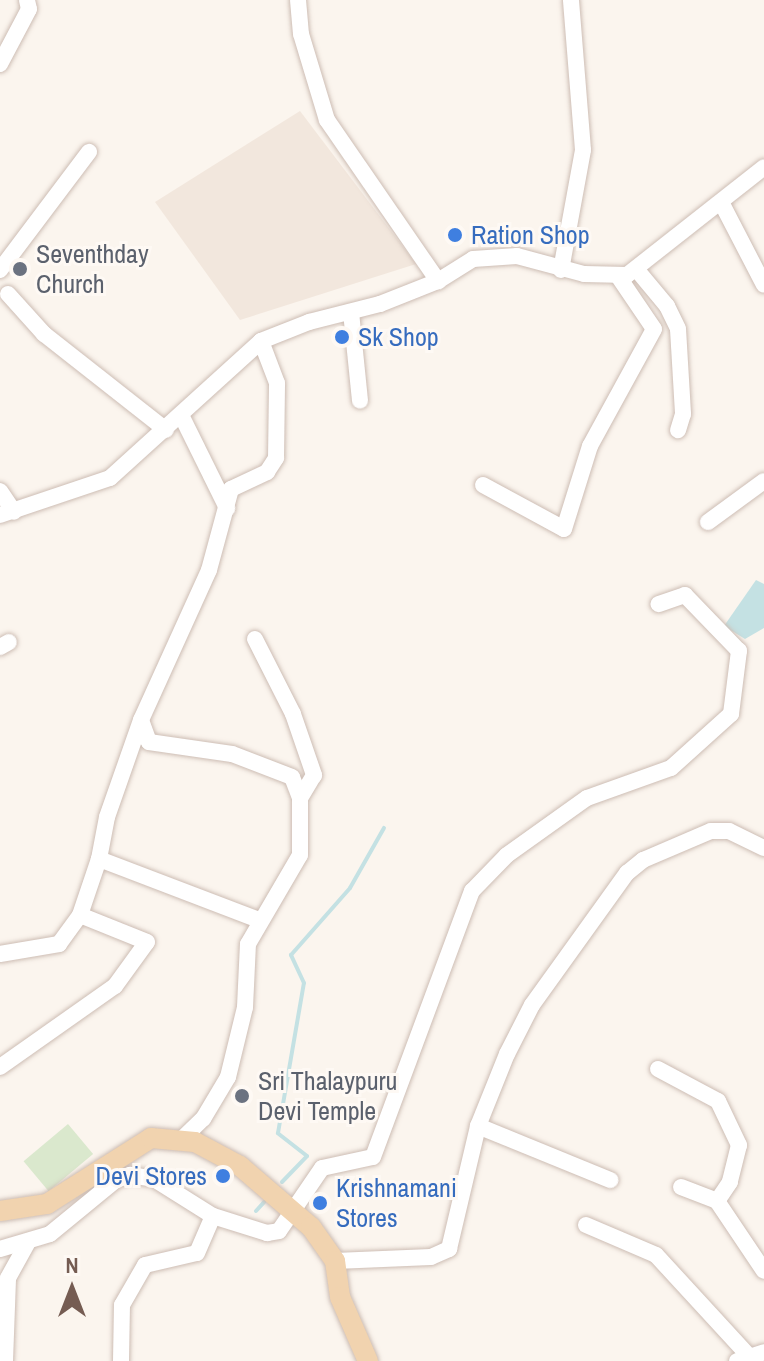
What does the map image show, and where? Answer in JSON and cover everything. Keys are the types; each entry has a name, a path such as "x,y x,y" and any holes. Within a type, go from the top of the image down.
{"main road":[{"path":"0,1211 47,1204 151,1138 183,1138 240,1166 295,1209 335,1261 340,1297 368,1361"}],"street":[{"path":"0,64 29,9 27,0"},
{"path":"298,0 304,49 327,120 438,281"},
{"path":"561,270 583,150 571,0"},
{"path":"0,270 89,152"},
{"path":"0,491 7,514 110,478 182,417 261,341 438,281 457,266 488,256 517,256 561,270 618,276 637,270 764,167"},
{"path":"721,202 764,285"},
{"path":"637,270 667,306 678,329 683,414 678,430"},
{"path":"483,485 564,529 590,446 654,329 618,276"},
{"path":"3,291 44,334 166,430"},
{"path":"351,312 360,401"},
{"path":"0,954 59,944 80,915 99,859 107,817 141,720 189,620 231,489 267,472 276,458 277,383 261,341"},
{"path":"182,417 227,508"},
{"path":"708,522 764,481"},
{"path":"0,1249 27,1244 50,1234 116,1180 130,1175 154,1179 213,1216 267,1233 279,1231 322,1168 373,1157 472,891 507,855 587,798 671,768 731,714 739,651 685,595 659,604"},
{"path":"255,639 293,714 314,775 300,798"},
{"path":"141,720 149,742 232,754 292,777 300,798 300,855 248,944 245,1007 228,1077 203,1119 183,1138"},
{"path":"335,1261 431,1257 447,1251 478,1126 532,1005 627,873 643,860 711,831 729,831 764,848"},
{"path":"99,859 261,921"},
{"path":"0,1067 115,986 147,942 80,915"},
{"path":"658,1069 718,1101 739,1145 730,1182 717,1201"},
{"path":"478,1126 610,1180"},
{"path":"681,1187 717,1201 764,1271"},
{"path":"121,1361 122,1305 145,1265 197,1253 213,1216"},
{"path":"586,1225 656,1255 750,1356"},
{"path":"5,1361 8,1278 27,1244"}],"shaded area":[{"path":"300,111 416,264 240,320 155,202"}],"green space":[{"path":"68,1124 93,1154 49,1191 24,1161"}],"water":[{"path":"756,580 764,584 764,628 745,639 724,626"}],"waterway":[{"path":"282,1182 307,1156 278,1133 304,983 291,955 350,888 384,828"},
{"path":"256,1211 264,1202"}],"place":[{"name":"Ration Shop","path":"455,235"},
{"name":"Seventhday Church","path":"20,269"},
{"name":"Sk Shop","path":"342,337"},
{"name":"Sri Thalaypuru Devi Temple","path":"242,1096"},
{"name":"Devi Stores","path":"223,1176"},
{"name":"Krishnamani Stores","path":"320,1203"}]}
